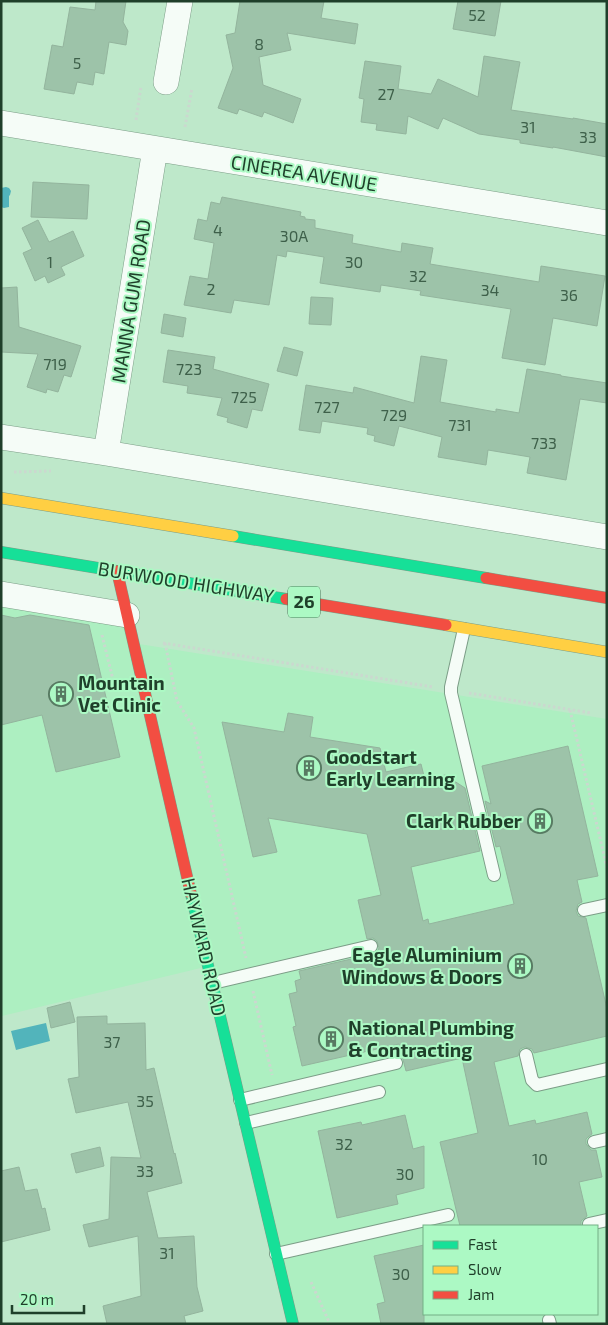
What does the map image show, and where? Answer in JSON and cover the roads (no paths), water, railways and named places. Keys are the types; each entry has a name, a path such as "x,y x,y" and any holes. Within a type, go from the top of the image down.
{"main road":[{"path":"1,498 607,598"},
{"name":"BURWOOD HIGHWAY","path":"1,552 607,652"},
{"name":"HAYWARD ROAD","path":"117,571 293,1324"}],"street":[{"path":"166,82 180,1"},
{"name":"CINEREA AVENUE","path":"1,123 607,223"},
{"name":"MANNA GUM ROAD","path":"106,453 155,149"},
{"path":"1,437 607,537"},
{"path":"1,594 127,615"}],"lane":[{"path":"464,629 451,690 494,874"},
{"path":"584,910 607,905"},
{"path":"213,984 371,946"},
{"path":"526,1055 532,1080 537,1085 607,1069"},
{"path":"240,1100 396,1064"},
{"path":"246,1123 380,1092"},
{"path":"276,1254 448,1215"},
{"path":"589,1224 607,1220"}],"water":[{"path":"6,187 11,191 9,207 4,208 1,207 1,188"},
{"path":"46,1023 50,1041 16,1050 11,1031"}],"place":[{"name":"Mountain Vet Clinic","path":"61,694"},
{"name":"Goodstart Early Learning","path":"309,768"},
{"name":"Clark Rubber","path":"540,821"},
{"name":"Eagle Aluminium Windows & Doors","path":"520,966"},
{"name":"National Plumbing & Contracting","path":"331,1039"}]}
